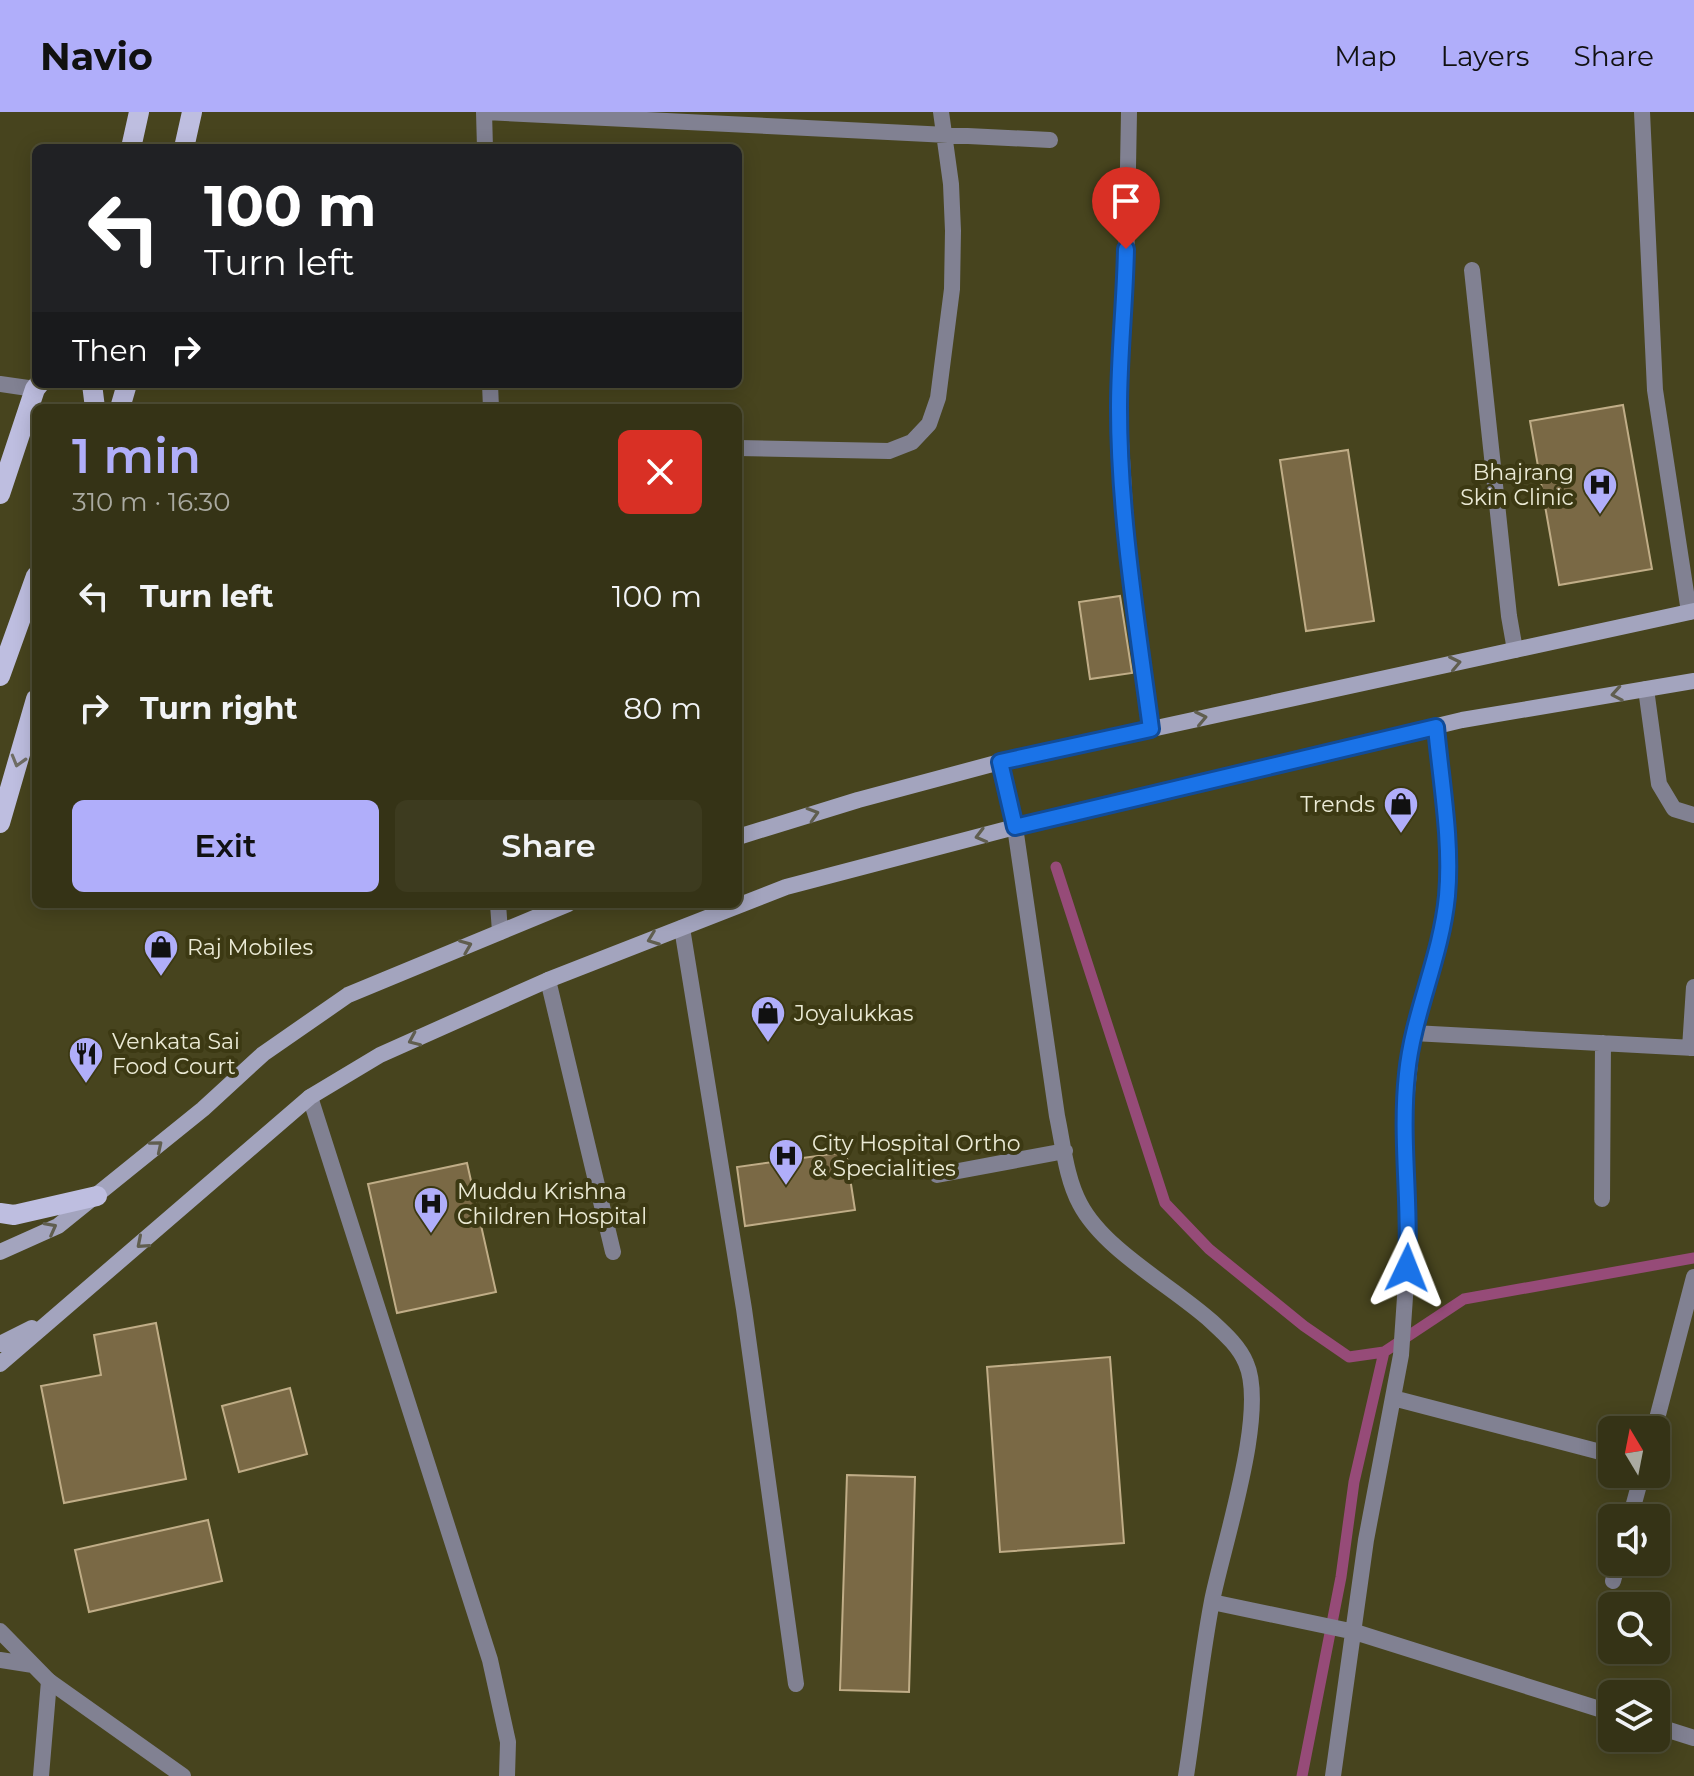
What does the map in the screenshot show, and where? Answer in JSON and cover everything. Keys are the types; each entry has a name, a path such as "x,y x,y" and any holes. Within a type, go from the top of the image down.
{"main road":[{"path":"132,144 139,112"},
{"path":"185,144 192,112"},
{"path":"0,494 36,388"},
{"path":"0,676 32,587"},
{"path":"742,836 858,800 1000,762 1692,611"},
{"path":"742,904 786,887 1015,827 1436,727 1694,681"},
{"path":"0,823 32,713"},
{"path":"0,1252 58,1226 203,1109 263,1054 348,995 558,908"},
{"path":"0,1364 310,1097 380,1055 548,980 733,908"},
{"path":"0,1213 14,1215 97,1196"},
{"path":"0,1344 51,1318"}],"street":[{"path":"485,144 484,112 1050,140"},
{"path":"742,448 889,451 912,442 929,424 938,398 952,289 953,231 941,112"},
{"path":"1129,112 1126,277 1119,408 1128,559 1151,729"},
{"path":"1642,112 1655,390 1692,611"},
{"path":"1472,270 1515,650"},
{"path":"0,384 32,386"},
{"path":"1646,689 1659,784 1674,809 1694,815"},
{"path":"1333,1776 1366,1540 1401,1355 1409,1239 1404,1121 1413,1033 1429,983 1447,897 1447,850 1436,727"},
{"path":"1000,762 1015,827 1065,1151 1080,1204 1105,1238 1200,1311 1228,1337 1246,1363 1253,1389 1251,1432 1212,1602 1186,1776"},
{"path":"498,908 500,932"},
{"path":"682,928 744,1309 796,1684"},
{"path":"548,980 613,1252"},
{"path":"1413,1033 1692,1048 1694,987"},
{"path":"1602,1199 1603,1043"},
{"path":"310,1097 490,1660 508,1742 507,1776"},
{"path":"937,1175 1065,1151"},
{"path":"1658,1416 1694,1277"},
{"path":"1393,1398 1598,1451"},
{"path":"1613,1581 1614,1576"},
{"path":"1212,1602 1355,1632 1598,1709"},
{"path":"0,1631 49,1681 183,1776"},
{"path":"0,1660 33,1665"},
{"path":"41,1776 49,1681"},
{"path":"1670,1730 1694,1738"}],"building":[{"path":"1623,405 1652,569 1559,585 1530,421"},
{"path":"1348,450 1374,621 1306,631 1280,460"},
{"path":"1120,596 1132,673 1090,679 1079,602"},
{"path":"846,1152 855,1210 745,1226 737,1167"},
{"path":"467,1163 496,1292 397,1313 368,1184"},
{"path":"156,1323 186,1479 64,1503 41,1386 101,1375 94,1335"},
{"path":"1110,1357 1124,1543 1000,1552 987,1367"},
{"path":"290,1388 307,1454 239,1472 222,1406"},
{"path":"847,1475 915,1477 909,1692 840,1690"},
{"path":"208,1520 222,1581 89,1612 75,1550"}],"waterway":[{"path":"1056,867 1165,1203 1209,1249 1304,1326 1349,1357 1384,1352 1464,1299 1694,1258"},
{"path":"1302,1776 1341,1577 1354,1482 1384,1352"}],"place":[{"name":"Bhajrang Skin Clinic","path":"1600,516"},
{"name":"Trends","path":"1401,835"},
{"name":"Raj Mobiles","path":"161,978"},
{"name":"Joyalukkas","path":"768,1044"},
{"name":"Venkata Sai Food Court","path":"86,1085"},
{"name":"City Hospital Ortho & Specialities","path":"786,1187"},
{"name":"Muddu Krishna Children Hospital","path":"431,1235"}],"route":[{"path":"1126,249 1119,408 1128,559 1151,729 1000,762 1015,827 1436,727 1447,850 1447,897 1429,983 1413,1033 1407,1075 1404,1121 1409,1239 1407,1268"}]}
